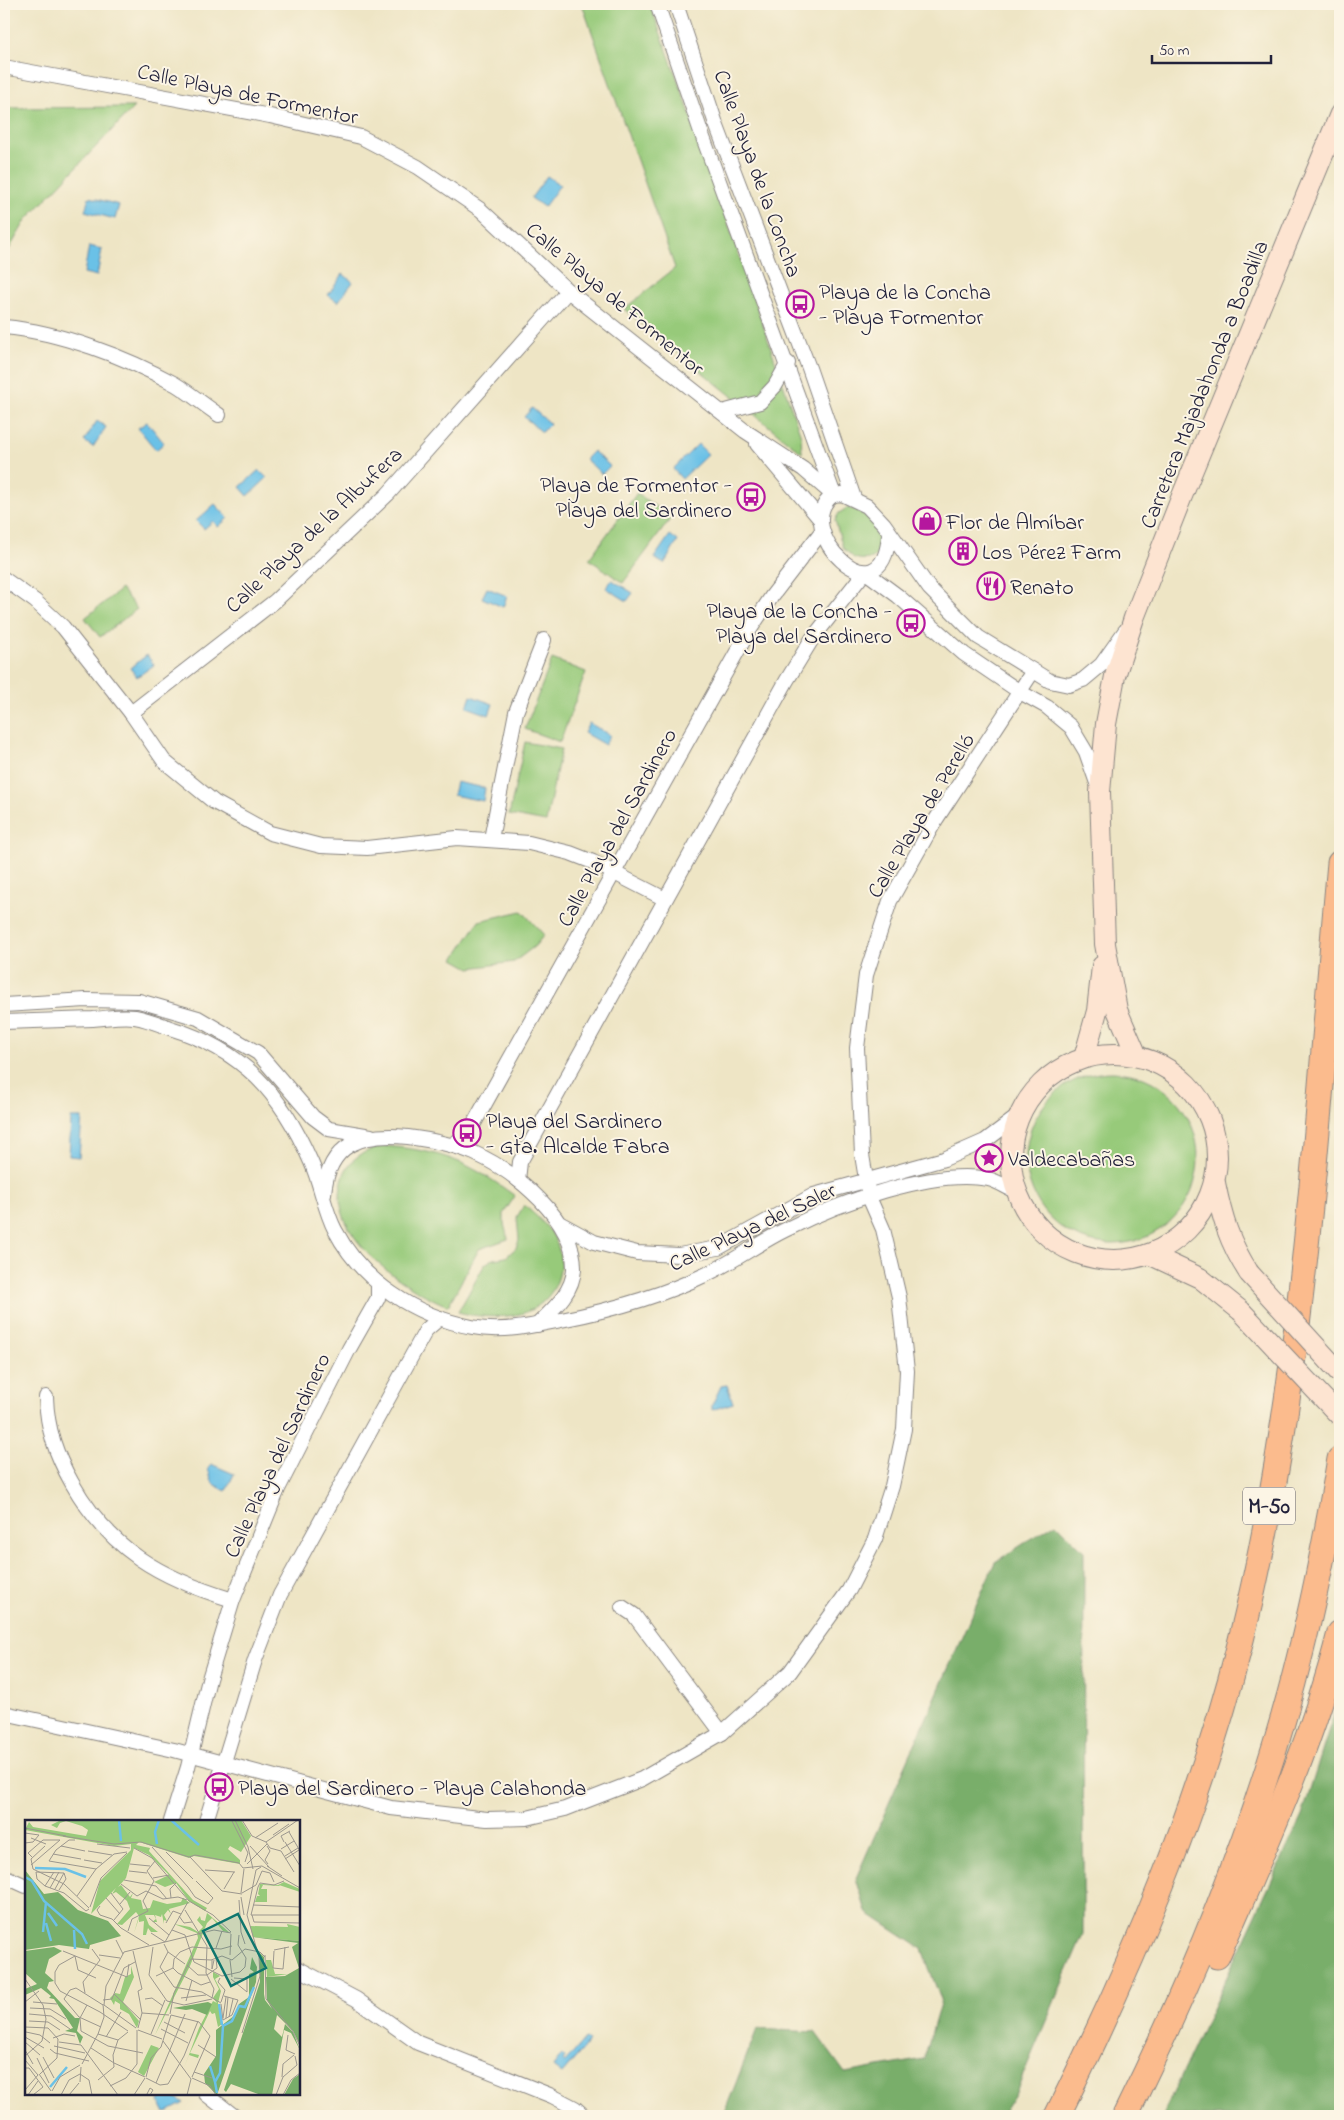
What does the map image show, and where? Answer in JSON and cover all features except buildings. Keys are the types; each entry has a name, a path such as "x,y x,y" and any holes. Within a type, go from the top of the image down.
{"highway":[{"name":"M-50","path":"1057,2116 1130,1964 1169,1867 1204,1768 1240,1644 1282,1435 1300,1296 1340,863"},
{"name":"M-50","path":"1125,2116 1196,1965 1234,1867 1267,1769 1301,1652 1326,1540 1340,1459"},
{"path":"1141,2116 1208,1976 1291,1785 1333,1662 1340,1633"}],"street":[{"name":"Calle Playa de la Concha","path":"657,4 701,132 788,363 834,495"},
{"name":"Calle Playa de la Concha","path":"676,4 716,124 809,368 854,498"},
{"name":"Calle Playa de Formentor","path":"4,67 260,115 361,137 418,167 481,210 568,291 745,431 803,469 834,495"},
{"name":"Carretera Majadahonda a Boadilla","path":"1137,1056 1117,1010 1105,944 1100,792 1106,724 1115,676 1134,618 1340,114"},
{"name":"Calle Playa de la Albufera","path":"131,713 275,601 388,494 568,291"},
{"path":"4,327 19,328 65,340 128,361 176,385 219,415"},
{"path":"722,412 760,402 775,386 788,363"},
{"name":"Calle Playa de Formentor","path":"745,431 821,525"},
{"path":"1100,792 1086,752 1071,727 1047,706 1020,692 964,654 898,596 865,573 850,566 835,554 821,525 824,505 834,495 842,494 854,498 867,506 884,524 889,534 929,588 978,637 1050,681 1068,685 1083,680 1100,665 1134,618"},
{"name":"Calle Playa del Sardinero","path":"452,1145 468,1134 747,634 821,525"},
{"path":"518,1180 520,1162 665,899 812,639 865,573 878,567 884,558 889,534"},
{"path":"4,579 35,601 64,627 131,713 164,760 214,802 270,833 322,846 367,848 457,838 529,843 570,853 665,899"},
{"path":"491,839 516,712 544,640"},
{"name":"Calle Playa de Perelló","path":"4,1713 87,1730 191,1755 390,1808 487,1819 527,1818 565,1808 642,1779 722,1732 790,1672 849,1590 874,1539 892,1486 904,1428 907,1371 899,1297 883,1229 869,1197 862,1156 857,1048 866,975 890,901 935,822 1032,671"},
{"name":"Carretera Majadahonda a Boadilla","path":"1084,1058 1097,1011 1105,944"},
{"path":"4,1005 86,1000 138,1001 198,1018 258,1054 313,1117 329,1129 374,1136 427,1139 452,1145 490,1161 518,1180 561,1224 571,1246 574,1270 569,1288 560,1303 537,1325"},
{"path":"4,1022 135,1017 195,1035 247,1066 272,1093 292,1125 312,1164 324,1200"},
{"path":"1215,1183 1202,1213 1196,1220 1180,1238 1151,1255 1118,1261 1085,1258 1055,1243 1031,1220 1015,1191 1010,1166 1011,1141 1018,1117 1033,1091 1056,1071 1084,1058 1110,1054 1137,1056 1167,1069 1192,1090 1210,1118 1218,1150 1215,1183 1223,1224 1236,1252 1249,1273 1340,1373"},
{"name":"Calle Playa del Saler","path":"561,1224 594,1242 637,1253 680,1255 718,1248 814,1195 944,1159 985,1141 1018,1117"},
{"path":"324,1200 326,1176 340,1152 349,1144 374,1136"},
{"name":"Calle Playa del Saler","path":"324,1200 335,1230 356,1260 378,1285 410,1304 440,1318 474,1328 510,1328 537,1325 604,1312 651,1296 708,1273 810,1218 833,1208 916,1183 961,1177 989,1179 1015,1191"},
{"path":"1151,1255 1200,1278 1240,1311 1340,1416"},
{"name":"Calle Playa del Sardinero","path":"171,1820 191,1755 209,1679 233,1600 278,1490 349,1349 378,1298 378,1285"},
{"path":"206,1820 255,1660 280,1595 426,1330 440,1318"},
{"path":"46,1397 50,1433 62,1466 86,1508 109,1535 138,1558 163,1573 195,1588 233,1600"},
{"path":"622,1607 634,1615 722,1732"},
{"path":"4,1876 25,1886"},
{"path":"300,1970 356,1999 418,2043 552,2096 575,2108 584,2116"},
{"path":"207,2095 234,2116"}],"green space":[{"path":"582,4 650,4 700,141 801,436 802,453 624,309 675,268"},
{"path":"134,107 26,220 4,258 4,108"},
{"path":"637,493 671,518 623,583 589,559"},
{"path":"847,508 859,512 869,519 876,528 879,548 876,556 867,559 854,558 843,548 835,520 839,513"},
{"path":"121,589 137,609 100,637 85,618"},
{"path":"552,659 586,672 560,742 525,729"},
{"path":"525,742 561,749 546,822 509,815"},
{"path":"522,911 544,935 535,946 514,962 470,968 454,959 479,921"},
{"path":"1112,1072 1129,1074 1145,1079 1173,1097 1191,1125 1196,1141 1198,1158 1196,1175 1191,1191 1173,1219 1145,1237 1129,1242 1112,1244 1095,1242 1079,1237 1051,1219 1033,1191 1028,1175 1026,1158 1028,1141 1033,1125 1051,1097 1079,1079 1095,1074"},
{"path":"383,1146 422,1151 454,1160 483,1174 515,1196 504,1213 504,1224 508,1239 479,1249 448,1306 430,1298 391,1274 357,1241 346,1222 340,1202 344,1173 357,1157 369,1150"},
{"path":"524,1205 552,1234 559,1251 561,1264 559,1276 548,1297 528,1311 515,1315 487,1316 458,1312 485,1264 493,1259 506,1257 516,1248 519,1240 517,1217"},
{"path":"1056,1523 1084,1551 1083,1934 1015,2094 1001,2116 723,2116 757,2029 815,2032 845,2073 924,2059 941,2000 922,1949 866,1912 856,1878 995,1562"},
{"path":"1340,1694 1340,2102 1332,2116 1162,2116 1302,1816"}],"water":[{"path":"547,176 560,185 544,207 531,198"},
{"path":"89,197 119,205 115,219 85,211"},
{"path":"89,246 102,249 97,276 84,273"},
{"path":"343,274 353,282 338,302 328,295"},
{"path":"532,408 550,424 542,432 524,417"},
{"path":"97,421 106,427 93,447 84,441"},
{"path":"147,422 164,443 156,450 138,428"},
{"path":"698,444 708,454 682,479 673,469"},
{"path":"593,451 610,466 602,474 585,459"},
{"path":"259,470 267,478 248,496 240,487"},
{"path":"215,504 228,518 218,527 213,521 204,529 196,521"},
{"path":"670,535 678,541 664,564 654,558"},
{"path":"612,580 633,593 627,601 606,588"},
{"path":"487,588 507,596 503,607 482,598"},
{"path":"147,655 154,665 137,677 130,668"},
{"path":"471,696 493,704 489,715 467,707"},
{"path":"589,723 610,735 605,745 584,733"},
{"path":"456,782 485,788 483,801 453,795"},
{"path":"71,1118 82,1118 79,1157 69,1156"},
{"path":"727,1385 733,1403 712,1410 712,1405 721,1386"},
{"path":"211,1464 234,1474 226,1491 213,1484 208,1469"},
{"path":"585,2039 589,2042 562,2074 553,2067 562,2055 565,2058 563,2061 565,2063"},
{"path":"163,2095 172,2095 184,2103 165,2113 159,2101"}],"place":[{"name":"Playa de la Concha - Playa Formentor","path":"800,304"},
{"name":"Playa de Formentor - Playa del Sardinero","path":"751,497"},
{"name":"Flor de Almíbar","path":"927,521"},
{"name":"Los Pérez Farm","path":"963,551"},
{"name":"Renato","path":"991,586"},
{"name":"Playa de la Concha - Playa del Sardinero","path":"911,623"},
{"name":"Playa del Sardinero - Gta. Alcalde Fabra","path":"467,1133"},
{"name":"Valdecabañas","path":"989,1158"},
{"name":"Playa del Sardinero - Playa Calahonda","path":"219,1787"}]}
